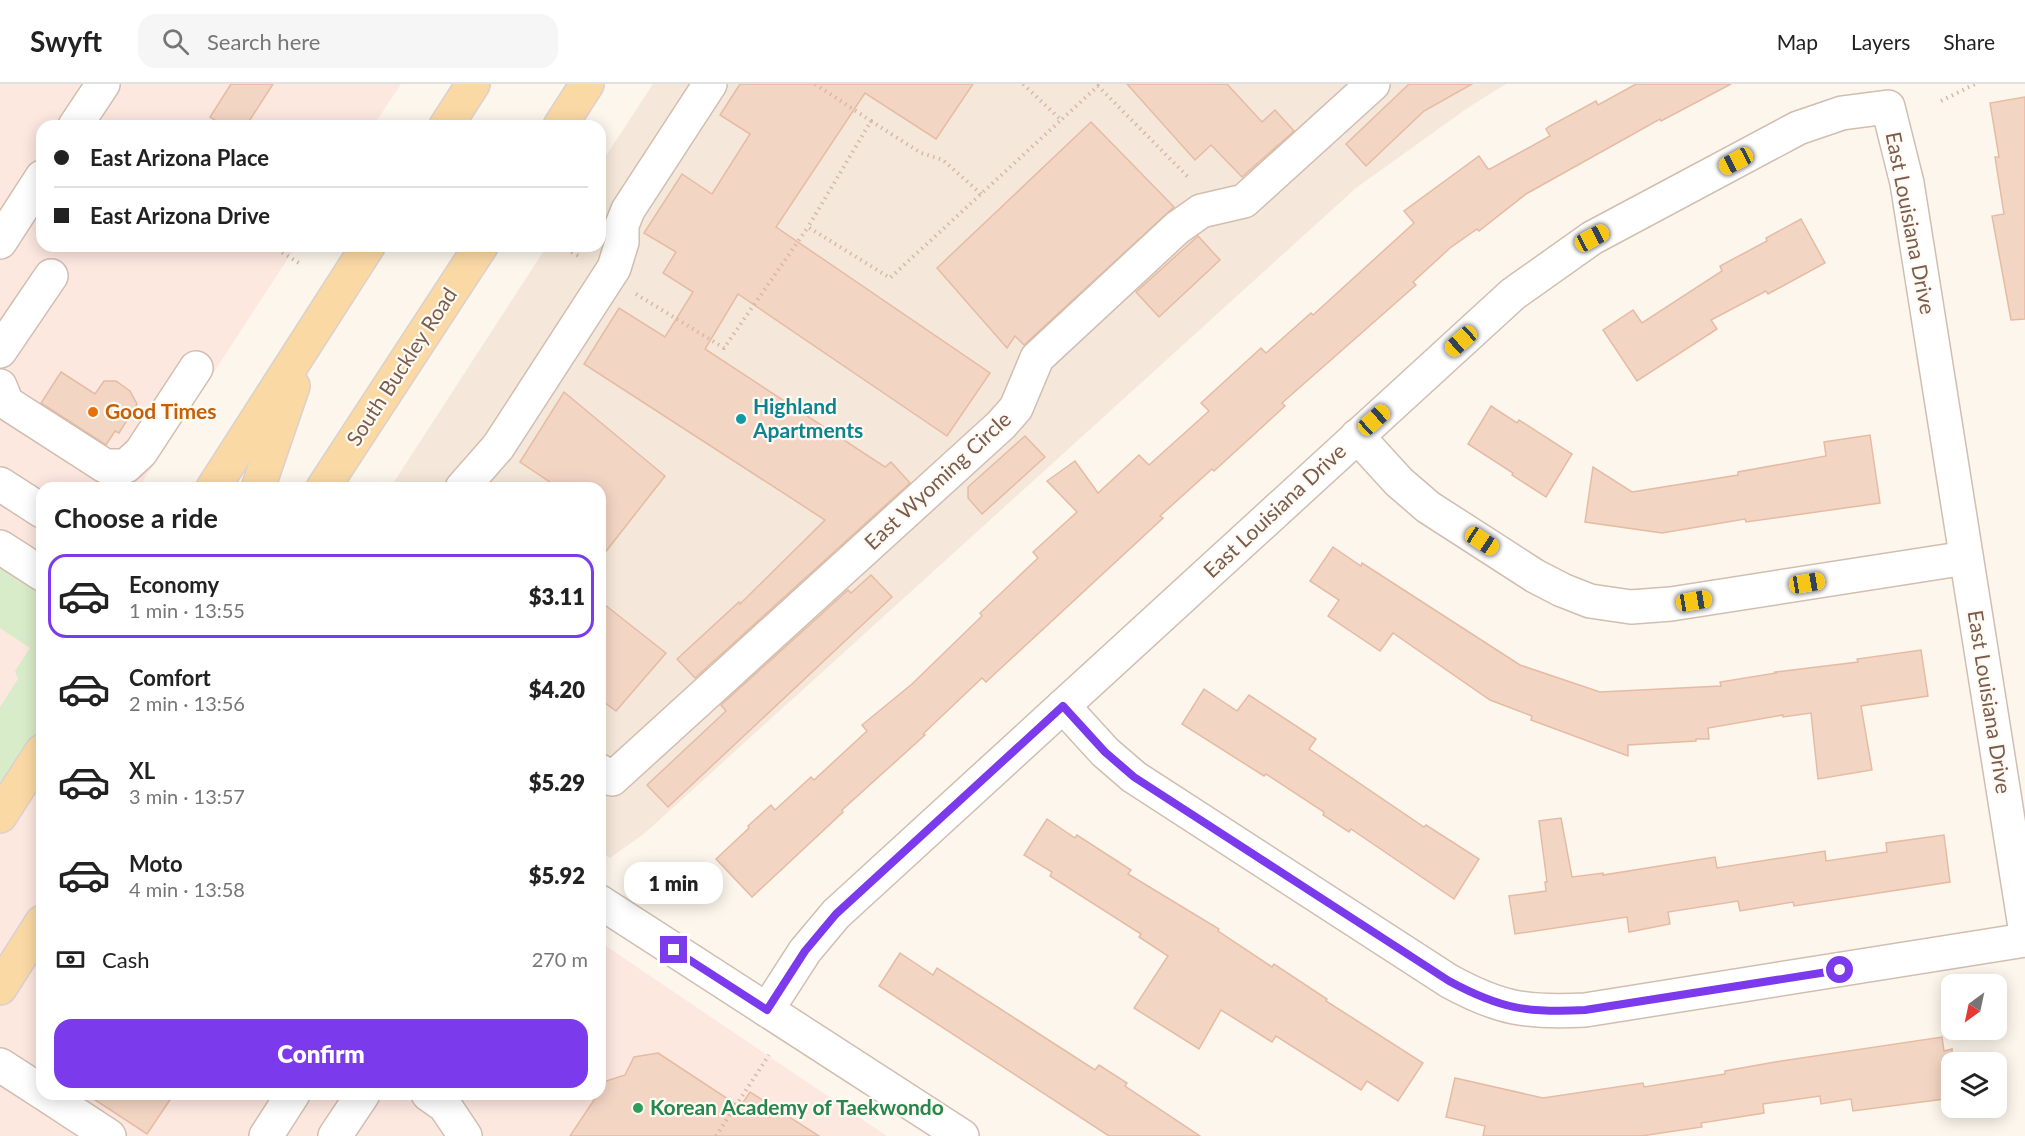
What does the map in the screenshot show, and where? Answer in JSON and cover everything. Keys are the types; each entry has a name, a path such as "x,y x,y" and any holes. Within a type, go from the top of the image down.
{"main road":[{"path":"450,120 473,84"},
{"path":"564,120 587,84"},
{"path":"217,482 364,252"},
{"name":"South Buckley Road","path":"327,482 477,252"},
{"path":"260,482 309,338"},
{"path":"0,816 36,761"},
{"path":"0,988 36,931"}],"street":[{"path":"79,120 102,84"},
{"path":"467,482 498,447 614,268 622,242 622,225 628,210 710,84"},
{"name":"East Wyoming Circle","path":"606,775 612,779 1001,425 1016,408 1037,358 1177,228 1201,211 1244,201 1260,189 1373,84"},
{"name":"East Louisiana Drive","path":"767,1010 805,951 836,914 1513,294 1592,238 1798,128 1842,113 1888,106 1907,183 2025,927"},
{"path":"0,242 36,186"},
{"path":"0,351 51,276"},
{"path":"0,386 7,403 105,466 126,466 141,452 196,368"},
{"path":"1357,436 1399,482 1428,507 1535,576 1590,601 1631,607 1671,604 1966,558"},
{"path":"0,484 36,508"},
{"path":"0,547 36,570"},
{"path":"1063,706 1105,752 1134,777 1449,981 1476,996 1514,1008 1545,1012 1585,1010 2025,940"},
{"path":"606,906 962,1136"},
{"path":"0,1065 36,1088"},
{"path":"69,1100 84,1104 109,1136"},
{"path":"266,1136 289,1100"},
{"path":"335,1136 359,1100"},
{"path":"436,1100 445,1106 465,1136"}],"path":[{"path":"815,84 921,153 943,160 981,194"},
{"path":"1023,84 1061,120"},
{"path":"1941,101 1975,84"},
{"path":"808,226 890,278 1098,86 1191,180"},
{"path":"633,292 724,348 808,226 871,121"},
{"path":"281,252 302,265"},
{"path":"716,1136 769,1056"}],"shaded area":[{"path":"0,84 401,84 377,120 36,120 36,252 292,252 142,482 36,482 36,1100 606,1100 606,946 887,1136 0,1136"},
{"name":"Highland Apartments","path":"653,84 1506,84 1469,107 1356,188 645,833 610,858 606,855 606,482 394,482 543,252 606,252 606,156"}],"green space":[{"path":"0,547 36,570 36,760 0,816 0,707 18,679 15,671 30,648 0,628"}],"building":[{"path":"231,84 273,84 250,120 215,120 210,117"},
{"path":"740,84 973,84 936,139 865,93 776,227 990,373 947,436 738,294 705,349 885,467 891,462 910,483 695,678 677,659 739,602 740,604 825,520 584,364 619,308 665,337 693,292 663,273 676,252 644,233 682,174 712,194 750,134 720,115"},
{"path":"1127,84 1227,84 1262,122 1275,110 1294,131 1242,177 1211,145 1195,160"},
{"path":"1409,84 1472,84 1424,111 1366,166 1346,144"},
{"path":"1636,84 1731,84 1661,121 1660,119 1526,194 1479,231 1477,229 1450,248 1413,282 1416,285 1282,403 1285,406 1214,471 1212,469 1160,516 1163,518 986,682 982,678 923,734 925,735 842,810 843,812 752,897 716,859 771,805 775,810 811,777 814,780 867,731 862,725 912,684 982,616 980,613 1038,558 1033,552 1077,512 1047,481 1075,461 1098,493 1139,455 1149,465 1209,411 1201,403 1261,348 1266,353 1311,313 1313,315 1414,223 1404,211 1479,156 1490,169 1550,136 1546,129 1548,127 1596,101 1598,105"},
{"path":"2025,97 2025,319 2011,320 1992,216 2004,214 1995,157 1999,157 1990,103"},
{"path":"1091,122 1174,207 1024,345 1015,336 1007,348 937,268"},
{"path":"1801,219 1825,263 1768,294 1766,291 1711,320 1717,329 1637,381 1603,330 1633,310 1642,323 1722,271 1720,266 1767,241 1766,238"},
{"path":"1198,236 1220,260 1159,317 1136,292"},
{"name":"Good Times","path":"61,372 95,394 104,381 116,381 130,391 137,404 119,433 115,431 106,445 41,403"},
{"path":"564,392 665,476 606,551 606,482 550,482 520,462"},
{"path":"1491,406 1517,423 1519,420 1572,454 1546,497 1468,444"},
{"path":"1870,435 1880,503 1746,522 1745,519 1662,533 1585,522 1593,467 1632,492 1738,475 1738,472 1826,456 1824,442"},
{"path":"1025,436 1045,457 982,514 968,498 968,487"},
{"path":"1333,547 1361,566 1362,563 1520,665 1600,692 1721,686 1720,682 1775,672 1858,662 1857,659 1921,650 1928,696 1861,706 1872,770 1818,779 1811,713 1783,717 1783,715 1708,728 1709,739 1628,745 1628,756 1531,720 1532,716 1490,700 1393,633 1380,651 1328,616 1339,600 1310,581"},
{"path":"871,575 892,597 668,807 647,785 726,711 721,705 848,590 851,593"},
{"path":"606,606 666,653 616,711 606,704"},
{"path":"1204,689 1237,711 1249,695 1316,739 1309,749 1424,827 1426,825 1479,859 1454,899 1351,829 1349,832 1323,815 1324,812 1266,774 1264,776 1182,724"},
{"path":"1561,818 1572,877 1603,873 1603,875 1715,857 1717,868 1825,851 1826,861 1887,852 1886,843 1944,835 1950,882 1794,906 1793,902 1740,911 1738,901 1668,912 1670,924 1629,932 1627,917 1515,934 1509,896 1546,891 1545,882 1547,882 1539,821"},
{"path":"1047,819 1075,838 1077,835 1131,870 1128,874 1219,929 1218,931 1272,967 1274,964 1327,999 1326,1001 1423,1063 1398,1101 1367,1081 1361,1090 1276,1036 1272,1042 1221,1010 1199,1049 1134,1008 1168,956 1139,937 1141,934 1050,876 1052,872 1024,855"},
{"path":"900,953 933,975 937,968 1095,1070 1099,1065 1127,1083 1125,1086 1200,1136 1109,1136 879,986"},
{"path":"1941,1037 1944,1051 1952,1049 1952,1052 1941,1052 1941,1099 1853,1111 1851,1099 1821,1104 1820,1096 1763,1104 1764,1113 1701,1123 1702,1127 1641,1136 1483,1136 1485,1126 1446,1117 1455,1078 1543,1098 1643,1083 1644,1087 1725,1074 1725,1071"},
{"name":"Korean Academy of Taekwondo","path":"658,1053 740,1107 750,1092 819,1136 570,1136 594,1100 606,1100 606,1081 625,1075 634,1057"},
{"path":"95,1100 170,1100 147,1134"}],"place":[{"name":"Good Times","path":"93,412"},
{"name":"Highland Apartments","path":"741,419"},
{"name":"Korean Academy of Taekwondo","path":"638,1108"}],"route":[{"path":"674,950 767,1010 805,951 836,914 1063,706 1105,752 1134,777 1449,981 1476,996 1514,1008 1545,1012 1585,1010 1840,970"}]}
